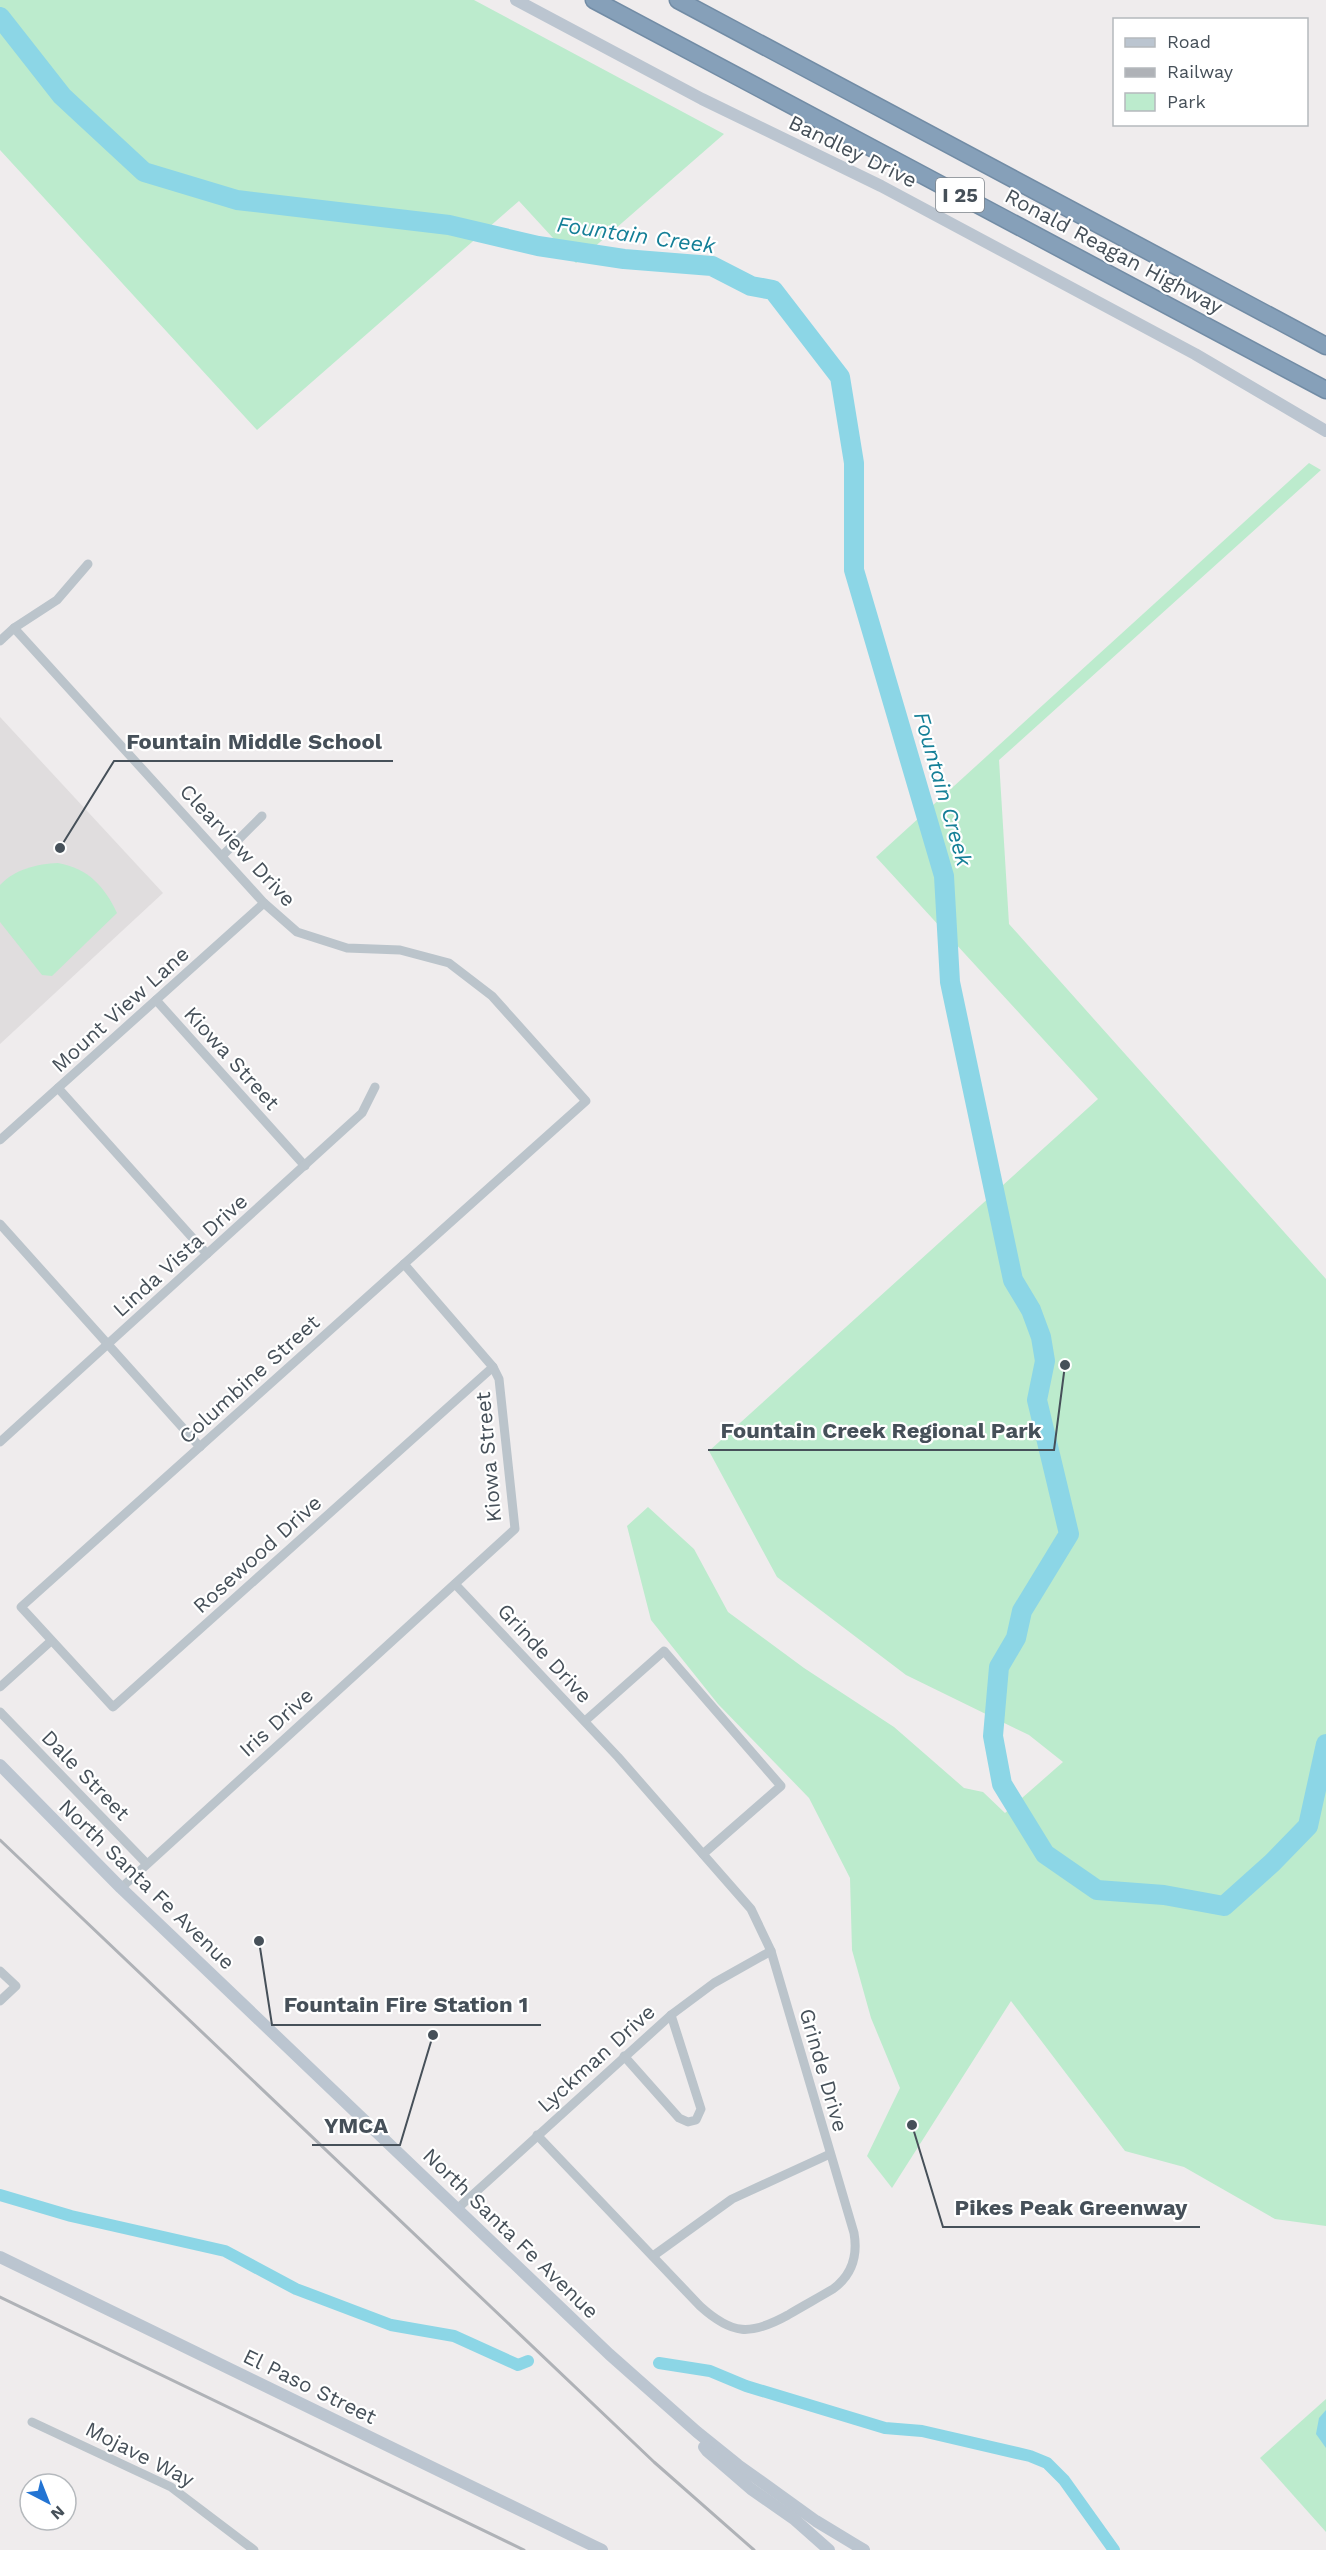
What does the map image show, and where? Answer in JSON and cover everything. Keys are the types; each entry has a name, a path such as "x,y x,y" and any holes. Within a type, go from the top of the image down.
{"highway":[{"name":"Ronald Reagan Highway","path":"594,0 1326,390"},
{"name":"Ronald Reagan Highway","path":"678,0 1326,346"}],"main road":[{"name":"Bandley Drive","path":"516,0 702,99 912,202 1195,354 1326,431"},
{"name":"North Santa Fe Avenue","path":"0,1765 122,1888 609,2354 697,2432 759,2481 864,2550"},
{"name":"El Paso Street","path":"0,2257 602,2550"},
{"path":"697,2432 707,2451 751,2489 794,2519 829,2550"}],"street":[{"path":"0,641 14,628 57,600 88,564"},
{"name":"Clearview Drive","path":"14,628 264,903 297,932 347,948 400,950 449,963 492,996 586,1101"},
{"path":"222,856 262,816"},
{"name":"Mount View Lane","path":"0,1140 264,903"},
{"name":"Kiowa Street","path":"156,1000 305,1166"},
{"name":"Linda Vista Drive","path":"0,1442 362,1113 375,1087"},
{"path":"58,1088 207,1254"},
{"name":"Columbine Street","path":"51,1641 21,1607 586,1101"},
{"path":"0,1224 200,1447"},
{"name":"Kiowa Street","path":"404,1264 493,1367 499,1379 515,1529 455,1584"},
{"name":"Rosewood Drive","path":"51,1641 113,1707 493,1367"},
{"name":"Grinde Drive","path":"455,1584 585,1721 751,1909 771,1951 856,2245 852,2267 842,2283 762,2329 741,2330 719,2322 537,2135"},
{"name":"Iris Drive","path":"122,1888 146,1863 455,1584"},
{"path":"0,1687 51,1641"},
{"path":"585,1721 664,1651 781,1786 703,1854"},
{"name":"Dale Street","path":"0,1712 146,1863"},
{"name":"Lyckman Drive","path":"457,2209 671,2014 714,1983 771,1951"},
{"path":"0,1971 16,1986 0,2001"},
{"path":"624,2056 679,2118 688,2122 696,2120 701,2109 671,2014"},
{"path":"653,2256 732,2199 830,2154"},
{"name":"Mojave Way","path":"32,2422 171,2487 254,2550"}],"shaded area":[{"path":"0,717 163,893 0,1044"}],"green space":[{"path":"0,0 474,0 724,134 576,263 519,201 257,430 0,150"},
{"path":"1309,463 1321,470 999,760 1009,924 1326,1279 1326,2226 1275,2219 1184,2167 1125,2151 1011,2001 892,2188 867,2156 900,2088 871,2018 852,1950 850,1878 809,1798 718,1704 651,1620 627,1526 648,1507 694,1549 728,1612 804,1668 894,1727 964,1788 983,1792 1005,1813 1063,1762 1029,1735 906,1675 777,1577 709,1451 1098,1099 876,857"},
{"path":"58,863 87,874 101,887 117,913 52,976 42,975 0,922 0,885 12,875 27,868"},
{"path":"1326,2399 1326,2532 1260,2458"}],"water":[{"path":"1326,2410 1326,2448 1316,2434 1319,2418"}],"waterway":[{"name":"Fountain Creek","path":"0,17 62,96 144,172 237,200 449,225 538,246 624,259 712,266 751,286 773,290 840,377 854,463 854,570 944,876 950,982 1013,1280 1031,1310 1041,1337 1045,1361 1037,1400 1069,1534 1022,1611 1016,1638 999,1667 993,1736 1002,1784 1045,1854 1097,1890 1164,1895 1224,1906 1272,1863 1308,1826 1326,1744"},
{"path":"0,2195 71,2216 225,2251 296,2289 391,2325 454,2336 518,2365 528,2361"},
{"path":"659,2363 710,2371 746,2386 885,2428 922,2431 1030,2456 1047,2463 1064,2480 1114,2550"}],"railway":[{"path":"0,1840 654,2462 754,2550"},
{"path":"0,2297 524,2550"}],"place":[{"name":"Fountain Middle School","path":"60,848"},
{"name":"Fountain Creek Regional Park","path":"1065,1365"},
{"name":"Fountain Fire Station 1","path":"259,1941"},
{"name":"YMCA","path":"433,2035"},
{"name":"Pikes Peak Greenway","path":"912,2125"}]}
